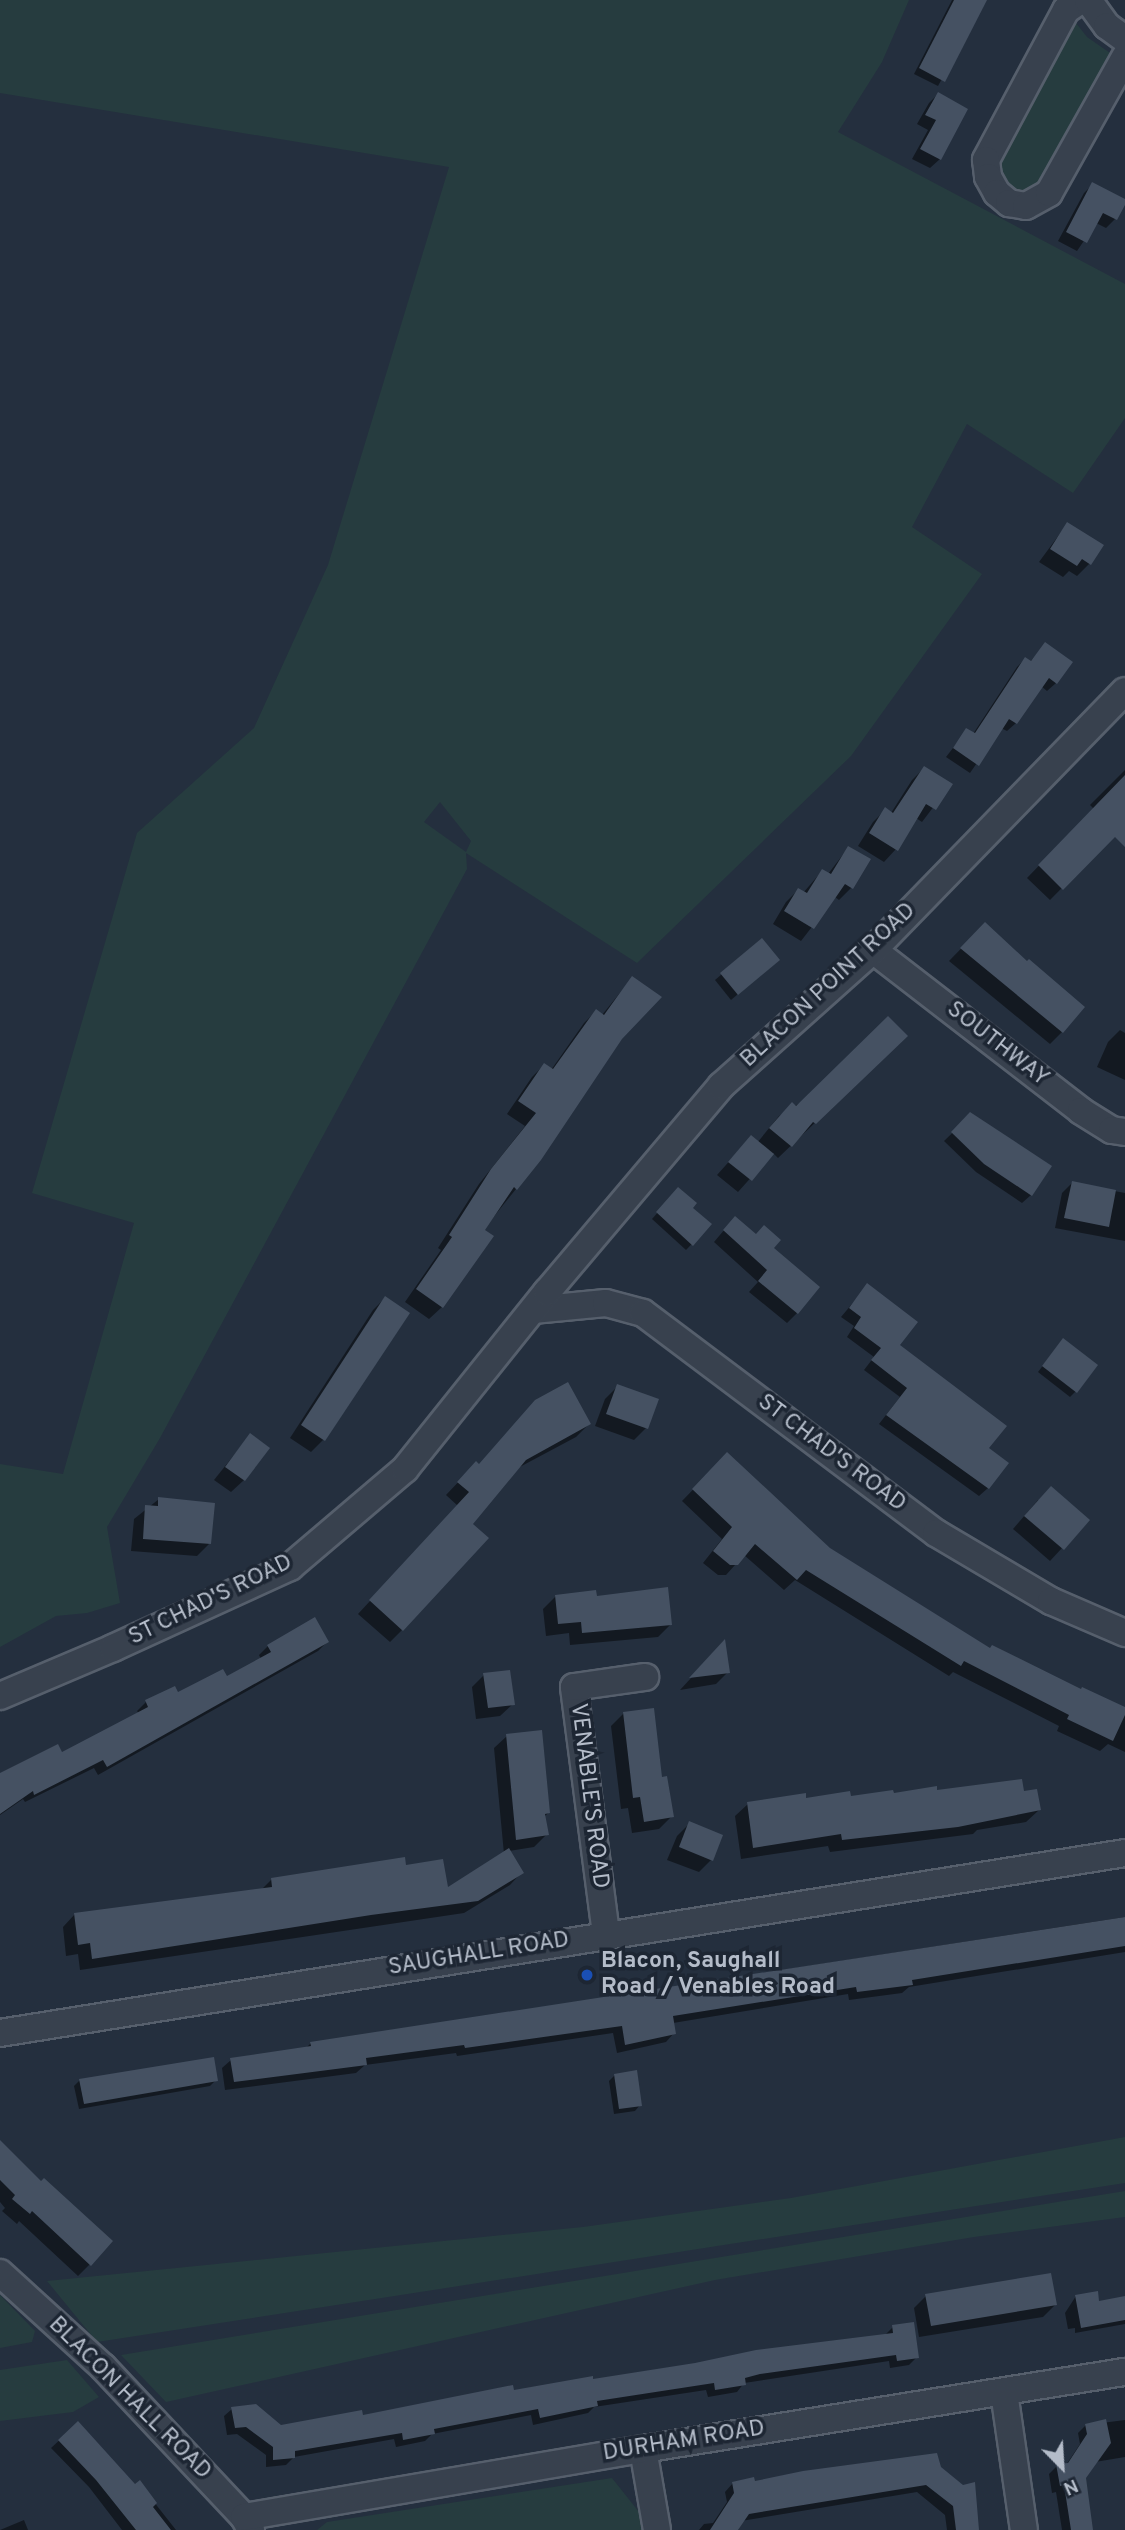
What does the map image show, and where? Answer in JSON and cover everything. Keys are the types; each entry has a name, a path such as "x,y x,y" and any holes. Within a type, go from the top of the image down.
{"street":[{"path":"1081,0 1066,10 986,160 988,177 997,193 1009,203 1026,206 1049,192 1125,57"},
{"path":"1088,0 1107,26 1125,39"},
{"name":"BLACON POINT ROAD","path":"540,1301 721,1086 873,950 1125,691"},
{"name":"SOUTHWAY","path":"873,950 1081,1111 1112,1130 1125,1132"},
{"name":"ST CHAD'S ROAD","path":"0,1696 290,1567 405,1469 540,1301 606,1303 643,1313 936,1533 1051,1601 1125,1633"},
{"name":"VENABLE'S ROAD","path":"606,1934 574,1687 645,1677"},
{"name":"SAUGHALL ROAD","path":"0,2033 1125,1853"},
{"name":"BLACON HALL ROAD","path":"0,2273 103,2367 248,2524"},
{"name":"DURHAM ROAD","path":"248,2524 643,2449 1125,2372"},
{"path":"1004,2392 1024,2530"},
{"path":"643,2449 657,2530"}],"green space":[{"path":"0,0 909,0 882,62 838,132 1125,284 1125,418 1073,493 967,424 912,527 982,574 851,756 637,963 466,853 467,869 160,1438 107,1527 120,1603 87,1613 56,1616 0,1647 0,1464 63,1474 134,1223 32,1193 137,833 254,728 328,565 449,167 0,93","holes":["440,802 471,841 466,852 424,822"]},
{"path":"1076,23 1087,37 1113,55 1038,187 1018,196 1007,188 997,164"},
{"path":"1125,2137 1125,2183 97,2342 47,2281 583,2227 791,2198"},
{"path":"1125,2191 1125,2217 974,2237 715,2280 166,2402 121,2355"},
{"path":"0,2295 35,2331 32,2342 0,2348"},
{"path":"67,2360 99,2397 73,2412 0,2421 0,2370"},
{"path":"612,2478 643,2517 646,2530 317,2530 327,2522"}],"building":[{"path":"954,0 987,0 945,82 919,68"},
{"path":"938,92 968,109 941,160 920,149 936,120 925,115"},
{"path":"1092,182 1125,199 1125,205 1117,220 1103,213 1087,243 1066,232"},
{"path":"1067,522 1104,545 1091,565 1082,559 1077,566 1050,549"},
{"path":"1045,642 1073,662 1057,684 1049,678 1017,724 1009,719 979,766 953,748 966,728 975,733 1025,657 1031,661"},
{"path":"924,766 953,784 936,810 926,804 898,851 869,833 885,807 893,813"},
{"path":"1125,775 1125,847 1115,837 1063,890 1038,865"},
{"path":"848,846 871,859 853,889 845,884 814,929 784,911 798,888 807,893 822,869 831,874"},
{"path":"985,922 1027,961 1029,959 1085,1007 1063,1033 960,948"},
{"path":"762,938 780,960 738,995 720,973"},
{"path":"632,976 662,997 622,1039 541,1160 517,1190 514,1187 485,1230 494,1236 443,1308 416,1289 452,1237 449,1235 491,1169 536,1113 518,1101 544,1063 553,1069 596,1009 604,1015"},
{"path":"888,1016 908,1036 816,1124 813,1122 792,1147 769,1128 792,1102 796,1106"},
{"path":"970,1112 1052,1166 1032,1196 984,1164 951,1132"},
{"path":"751,1135 774,1154 752,1181 728,1162"},
{"path":"1072,1181 1116,1190 1109,1227 1064,1218"},
{"path":"678,1187 697,1203 693,1208 712,1224 693,1246 656,1212"},
{"path":"735,1216 756,1234 764,1225 781,1240 774,1248 820,1287 798,1314 758,1281 767,1270 723,1230"},
{"path":"867,1283 918,1322 900,1345 1007,1426 989,1448 1009,1463 989,1489 886,1415 907,1388 871,1360 881,1348 854,1328 861,1317 849,1308"},
{"path":"385,1296 410,1313 325,1441 301,1425"},
{"path":"1063,1338 1098,1365 1077,1393 1042,1366"},
{"path":"568,1382 591,1424 526,1460 473,1524 489,1538 403,1631 369,1600 469,1492 457,1482 476,1461 479,1464 535,1400"},
{"path":"617,1384 659,1399 648,1429 606,1414"},
{"path":"250,1433 270,1448 245,1481 225,1467"},
{"path":"727,1452 830,1548 990,1648 992,1645 1081,1689 1082,1687 1125,1707 1125,1715 1113,1741 1067,1719 1069,1715 964,1661 961,1666 806,1570 797,1580 755,1544 738,1565 730,1565 713,1551 732,1527 692,1489"},
{"path":"1051,1486 1090,1520 1064,1550 1024,1516"},
{"path":"158,1497 215,1503 211,1544 143,1539 145,1505 158,1506"},
{"path":"668,1587 672,1625 582,1633 581,1622 558,1624 555,1595 596,1590 597,1596"},
{"path":"315,1617 329,1642 107,1767 103,1760 34,1795 33,1791 0,1814 0,1773 58,1744 62,1752 148,1707 145,1700 175,1686 178,1692 223,1669 227,1676 271,1652 267,1645"},
{"path":"725,1639 730,1673 689,1678"},
{"path":"510,1670 515,1705 488,1708 483,1673"},
{"path":"654,1708 662,1777 667,1776 674,1817 644,1822 640,1797 633,1798 623,1712"},
{"path":"542,1730 550,1813 545,1814 549,1835 516,1840 506,1734"},
{"path":"1022,1779 1024,1791 1037,1789 1041,1810 958,1827 842,1840 841,1834 753,1848 747,1802 806,1793 806,1798 850,1791 851,1796 937,1786 937,1790"},
{"path":"689,1821 723,1835 713,1861 679,1847"},
{"path":"509,1848 524,1873 478,1901 92,1959 90,1943 78,1945 74,1913 272,1887 271,1878 405,1857 406,1865 443,1859 448,1887"},
{"path":"1125,1917 1125,1946 912,1980 913,1985 857,1992 856,1987 673,2016 676,2034 625,2045 622,2026 465,2048 464,2045 366,2058 367,2065 234,2082 230,2058 311,2046 310,2042"},
{"path":"214,2057 218,2081 84,2104 79,2079"},
{"path":"637,2070 642,2106 619,2109 614,2074"},
{"path":"0,2140 41,2181 44,2178 113,2241 91,2266 32,2211 30,2214 12,2199 15,2195 0,2180"},
{"path":"1051,2273 1057,2305 931,2326 925,2294"},
{"path":"1098,2291 1099,2301 1125,2296 1125,2320 1081,2328 1075,2295"},
{"path":"914,2322 919,2358 897,2361 896,2355 760,2374 745,2378 746,2385 715,2390 714,2383 597,2401 598,2406 540,2418 538,2409 434,2429 435,2434 403,2440 402,2433 295,2451 295,2458 273,2460 273,2447 246,2427 235,2428 231,2407 256,2404 281,2425 362,2410 363,2415 513,2385 514,2390 593,2376 593,2379 695,2363 756,2350 893,2333 892,2325"},
{"path":"1106,2419 1111,2443 1086,2478 1093,2530 1071,2530 1064,2485 1060,2486 1056,2464 1068,2463 1087,2434 1085,2424"},
{"path":"78,2421 135,2484 140,2480 157,2503 153,2507 171,2530 136,2530 96,2480 58,2440"},
{"path":"937,2453 941,2467 963,2485 975,2482 979,2530 956,2530 953,2506 926,2485 749,2514 738,2530 710,2530 734,2493 732,2482 754,2477 755,2481 803,2471"}],"place":[{"name":"Blacon, Saughall Road / Venables Road","path":"587,1975"}]}
